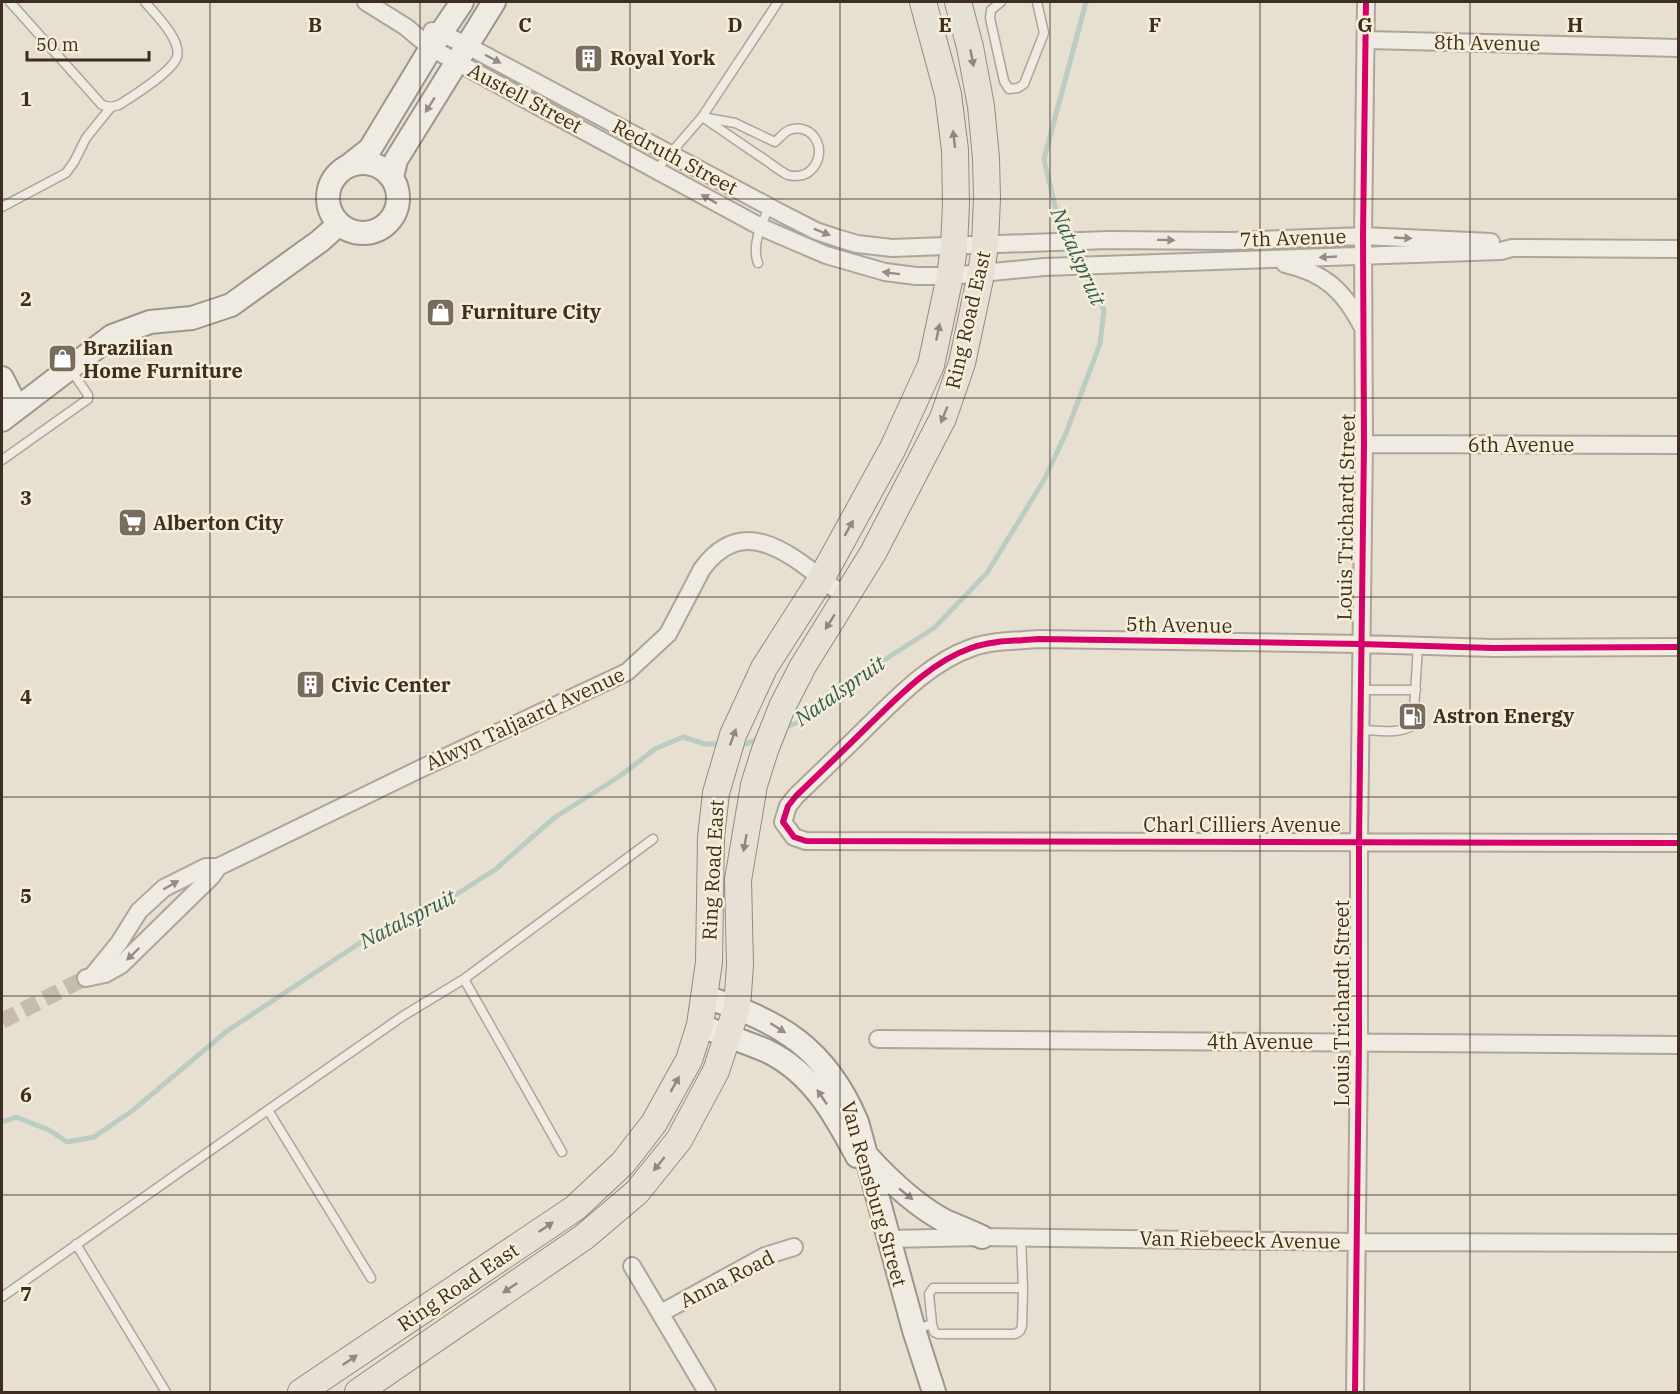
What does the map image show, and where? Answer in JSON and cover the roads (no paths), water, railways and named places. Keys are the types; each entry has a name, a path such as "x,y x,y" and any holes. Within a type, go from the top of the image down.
{"main road":[{"name":"Ring Road East","path":"301,1392 575,1208 623,1163 654,1123 689,1060 700,1025 705,997 711,837 716,793 733,735 764,668 821,579 893,448 931,365 954,247 955,150 950,105 923,2"},
{"name":"Ring Road East","path":"358,1392 584,1237 638,1192 679,1140 716,1071 737,1007 740,965 738,880 754,785 765,750 782,707 803,666 873,554 943,418 962,363 985,245 986,158 981,105 963,9"}],"street":[{"path":"366,2 406,27 436,40"},
{"path":"351,164 366,162 381,167 392,177 398,190 398,205 392,219 381,229 367,233 352,231 339,224 331,212 327,198 330,183 339,171 370,149 436,40 462,2"},
{"path":"392,177 396,160 494,2"},
{"name":"Louis Trichardt Street","path":"1355,1392 1366,2"},
{"name":"Austell Street","path":"436,40 462,53 657,169 761,226 811,249 867,269 916,276 981,274 1044,267"},
{"name":"8th Avenue","path":"1367,40 1678,48"},
{"name":"Redruth Street","path":"462,53 669,154 816,231 858,244 891,248 1041,243"},
{"path":"2,378 9,414 112,336 150,322 192,318 231,305 288,265 339,224"},
{"name":"7th Avenue","path":"1041,243 1108,240 1230,241 1363,236 1502,242 1512,248"},
{"name":"7th Avenue","path":"1044,267 1501,251 1512,248 1678,249"},
{"path":"1270,260 1293,266 1326,280 1348,300 1364,329"},
{"name":"6th Avenue","path":"1364,444 1678,446"},
{"name":"Alwyn Taljaard Avenue","path":"218,867 212,876 121,965 105,974 88,977 119,943 139,910 164,888 206,867 218,867 627,672 668,634 702,569 709,559 727,547 743,541 759,541 777,547 846,597"},
{"name":"5th Avenue","path":"806,841 794,837 783,822 788,806 896,700 929,671 952,656 972,647 992,642 1039,639 1493,648 1678,647"},
{"name":"Charl Cilliers Avenue","path":"806,841 1678,843"},
{"path":"139,910 180,906"},
{"name":"Van Rensburg Street","path":"705,997 737,1007 785,1032 814,1054 833,1076 846,1097 857,1122 888,1239 923,1327 934,1392"},
{"path":"700,1025 768,1052 790,1065 816,1088 873,1184"},
{"name":"4th Avenue","path":"878,1040 1678,1045"},
{"path":"864,1153 887,1178 913,1200 942,1219 982,1237"},
{"name":"Van Riebeeck Avenue","path":"888,1239 1021,1237 1356,1242 1678,1243"},
{"name":"Anna Road","path":"661,1313 765,1256 794,1247"},
{"name":"Anna Road","path":"632,1266 707,1392"}],"lane":[{"path":"10,2 102,105 111,107 119,105 170,68 177,56 175,43 165,24 145,2"},
{"path":"657,169 702,117 778,2"},
{"path":"1002,2 991,10 990,18 1004,81 1009,89 1014,89 1024,84 1044,33 1037,2"},
{"path":"2,207 66,173 86,138 111,107"},
{"path":"702,117 735,123 775,142 787,131 796,129 806,131 815,137 820,147 817,165 807,174 789,175 702,117"},
{"path":"758,263 755,250 769,207"},
{"path":"2,460 88,399 88,395 69,368"},
{"path":"1360,730 1397,730 1411,727 1414,722 1418,646"},
{"path":"1360,690 1416,690"},
{"path":"2,1297 404,1016 464,979 653,839"},
{"path":"464,979 562,1152"},
{"path":"268,1110 371,1278"},
{"path":"1021,1237 1023,1288 1022,1326 1017,1333 938,1334 923,1327 931,1289 1023,1288"},
{"path":"76,1244 166,1392"}],"waterway":[{"name":"Natalspruit","path":"781,729 801,721 858,677 934,628 987,573 1044,480 1066,433 1100,344 1104,310 1058,219 1044,159 1086,2"},
{"name":"Natalspruit","path":"2,1122 16,1117 49,1130 67,1142 94,1137 132,1111 227,1031 372,935 454,896 496,869 554,818 620,776 655,749 683,737 705,744 724,744"},
{"name":"Natalspruit","path":"736,744 746,744 762,737"}],"tunnel":[{"path":"2,1021 85,978"}],"place":[{"name":"Royal York","path":"589,58"},
{"name":"Furniture City","path":"440,312"},
{"name":"Brazilian Home Furniture","path":"62,359"},
{"name":"Alberton City","path":"132,523"},
{"name":"Civic Center","path":"310,685"},
{"name":"Astron Energy","path":"1412,716"}]}
